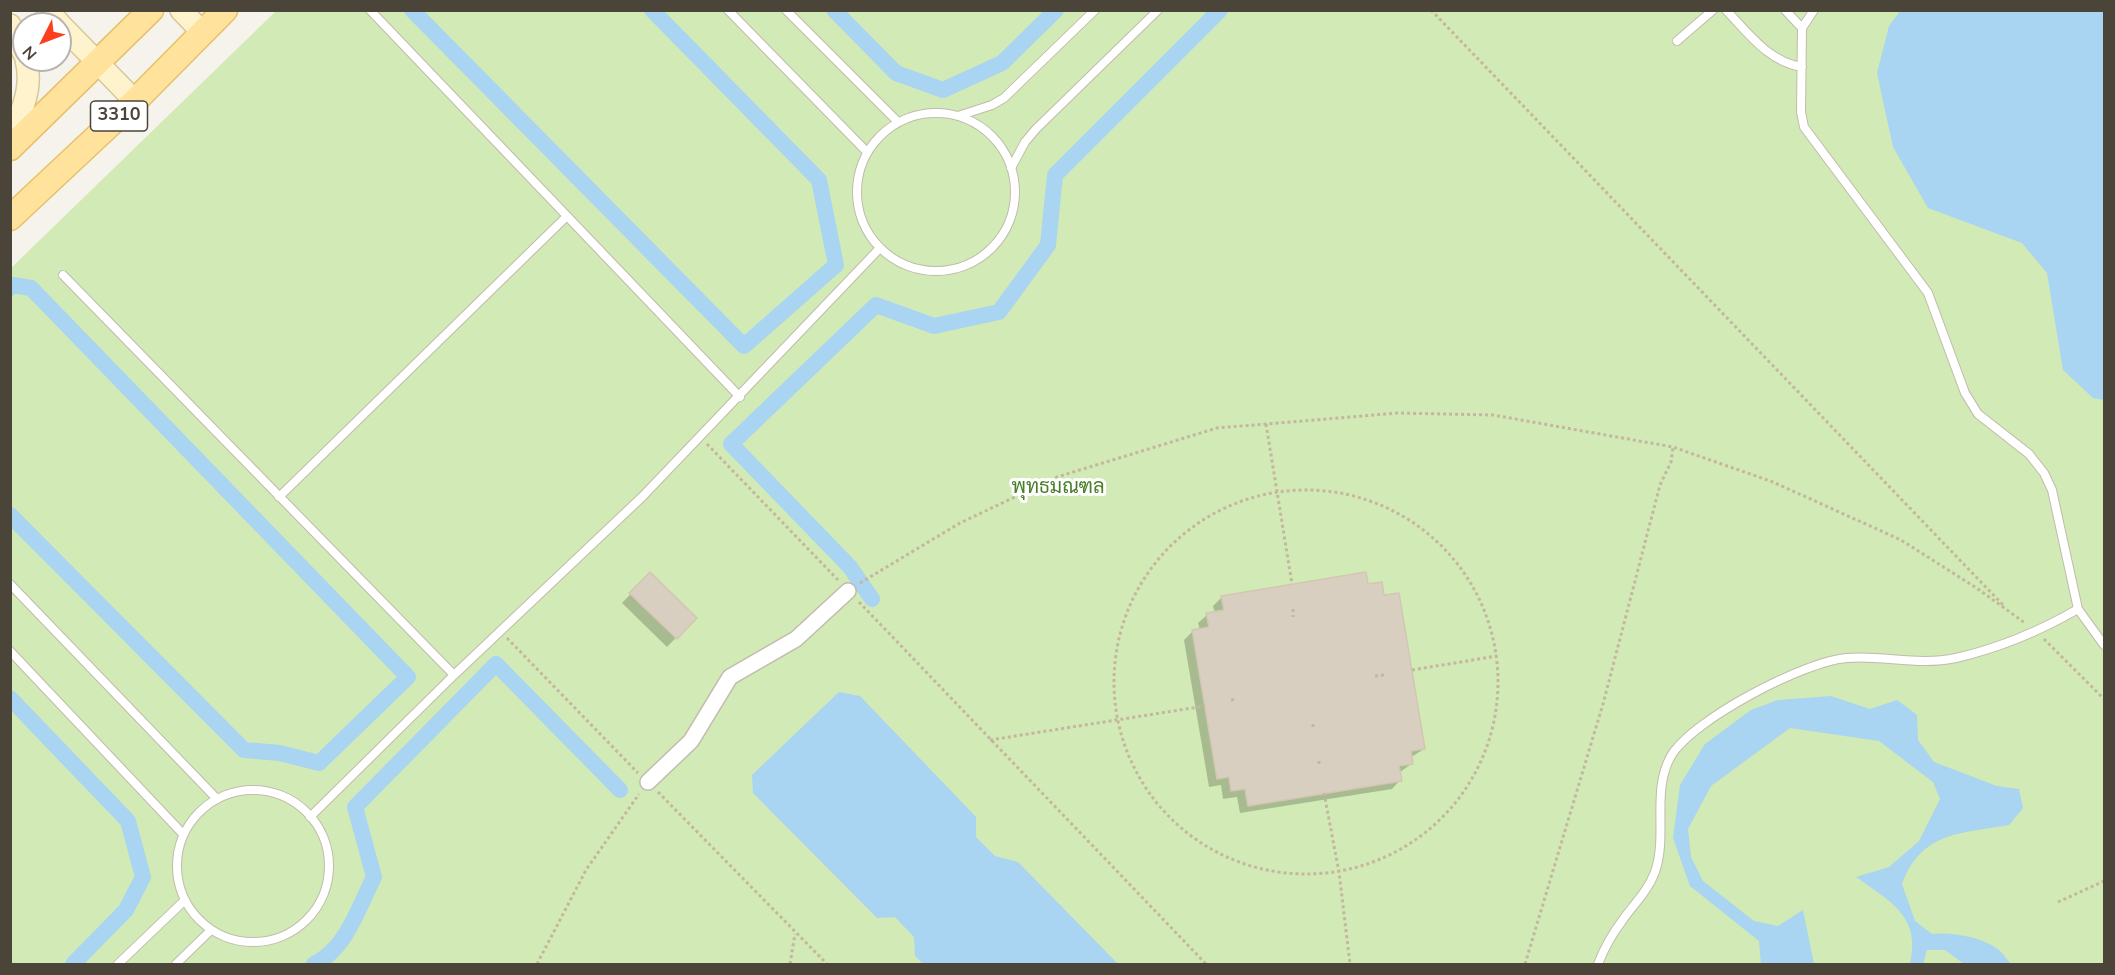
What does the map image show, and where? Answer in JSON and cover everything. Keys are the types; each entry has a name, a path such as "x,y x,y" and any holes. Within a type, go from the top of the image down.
{"main road":[{"name":"3310","path":"10,148 99,64 151,10"},
{"path":"181,10 202,32"},
{"name":"3310","path":"10,218 135,101 225,10"},
{"path":"72,36 135,101"},
{"path":"10,135 23,114 27,93 26,72"}],"street":[{"path":"648,782 691,741 730,677 796,639 848,591"}],"lane":[{"path":"370,10 740,397"},
{"path":"728,10 867,152"},
{"path":"786,10 898,122"},
{"path":"958,116 992,105 1004,98 1095,10"},
{"path":"1011,168 1015,157 1036,129 1158,10"},
{"path":"1677,41 1713,10"},
{"path":"1726,10 1774,58 1785,64 1802,67"},
{"path":"1785,10 1802,28"},
{"path":"1814,10 1802,28 1801,112 1803,127 1928,293 1965,393 1978,414 2029,454 2044,473 2052,490 2078,609 2104,645"},
{"path":"938,113 958,116 976,124 991,135 1003,151 1011,168 1015,192 1012,215 1002,236 987,254 967,266 944,271 921,270 898,262 880,248 869,234 857,202 859,175 867,152 881,135 898,122 917,115 938,113"},
{"path":"279,497 566,217"},
{"path":"310,816 454,675 643,496 880,248"},
{"path":"63,275 454,675"},
{"path":"10,584 217,799"},
{"path":"1598,964 1620,923 1648,887 1655,873 1660,852 1662,780 1671,756 1703,724 1800,670 1827,661 1848,658 1924,661 1955,658 2037,632 2078,609"},
{"path":"10,651 183,834"},
{"path":"256,790 276,794 295,803 310,816 322,835 328,856 328,878 322,898 310,917 294,931 274,940 253,943 231,939 211,930 196,916 185,900 177,867 177,856 183,834 197,814 217,799 236,792 256,790"},
{"path":"118,964 185,900"},
{"path":"176,964 211,930"}],"path":[{"path":"1431,10 2009,611"},
{"path":"848,591 960,523 1057,477 1217,428 1398,413 1493,415 1673,447 1773,482 1901,540 2037,632 2104,699"},
{"path":"1266,424 1292,584"},
{"path":"699,437 1206,964"},
{"path":"1525,964 1603,704 1660,485 1671,462 1673,447"},
{"path":"1328,490 1377,503 1421,528 1463,572 1483,607 1497,656 1496,715 1477,771 1443,819 1395,853 1339,872 1280,873 1224,856 1175,822 1145,785 1138,776 1117,721 1113,669 1117,648 1124,617 1147,571 1183,532 1227,505 1277,491 1328,490"},
{"path":"1293,609 1293,617"},
{"path":"500,631 827,964"},
{"path":"1412,670 1497,656"},
{"path":"1375,676 1384,675"},
{"path":"1231,700 1237,699"},
{"path":"990,740 1205,706"},
{"path":"1313,721 1313,727"},
{"path":"1319,758 1319,764"},
{"path":"537,964 586,870 648,782"},
{"path":"1324,793 1339,872 1350,964"},
{"path":"2058,902 2104,881"},
{"path":"790,964 795,932"}],"green space":[{"name":"พุทธมณฑล","path":"276,11 2104,11 2104,964 11,964 11,268"}],"water":[{"path":"1901,10 2104,11 2104,400 2093,398 2063,370 2047,273 2022,243 1928,208 1893,147 1877,73 1889,26"},
{"path":"839,692 860,696 976,817 976,837 995,856 1018,862 1118,964 923,964 915,956 914,937 895,917 877,918 753,793 752,775"},
{"path":"1831,696 1870,709 1897,700 1917,715 1918,740 1934,762 1997,786 2019,789 2023,808 2009,825 1959,834 1932,844 1910,867 1902,884 1915,921 1932,934 1957,935 1983,941 1998,949 2011,964 1964,964 1945,950 1927,950 1923,964 1910,964 1911,934 1907,922 1881,894 1856,877 1889,867 1919,841 1940,799 1933,782 1879,741 1790,728 1711,786 1688,829 1691,857 1703,881 1754,921 1778,926 1803,910 1814,964 1761,964 1759,941 1690,886 1673,838 1680,785 1705,744 1751,710 1778,700"}],"building":[{"path":"650,572 697,618 677,639 629,593"},
{"path":"1366,572 1368,584 1382,582 1384,595 1399,593 1425,749 1411,751 1413,764 1399,766 1402,781 1248,806 1245,789 1231,791 1229,777 1217,779 1192,630 1209,627 1206,613 1224,610 1221,596"}],"waterway":[{"path":"412,10 744,346 836,265 819,180 652,10"},
{"path":"834,10 896,73 943,90 1002,63 1056,10"},
{"path":"872,599 850,567 731,444 876,305 934,326 999,312 1048,245 1055,175 1220,10"},
{"path":"10,288 13,285 31,288 408,677 319,763 280,753 244,750 10,515"},
{"path":"314,964 335,949 343,938 374,877 355,807 496,664 620,790"},
{"path":"10,698 128,821 143,877 126,910 73,964"}]}
